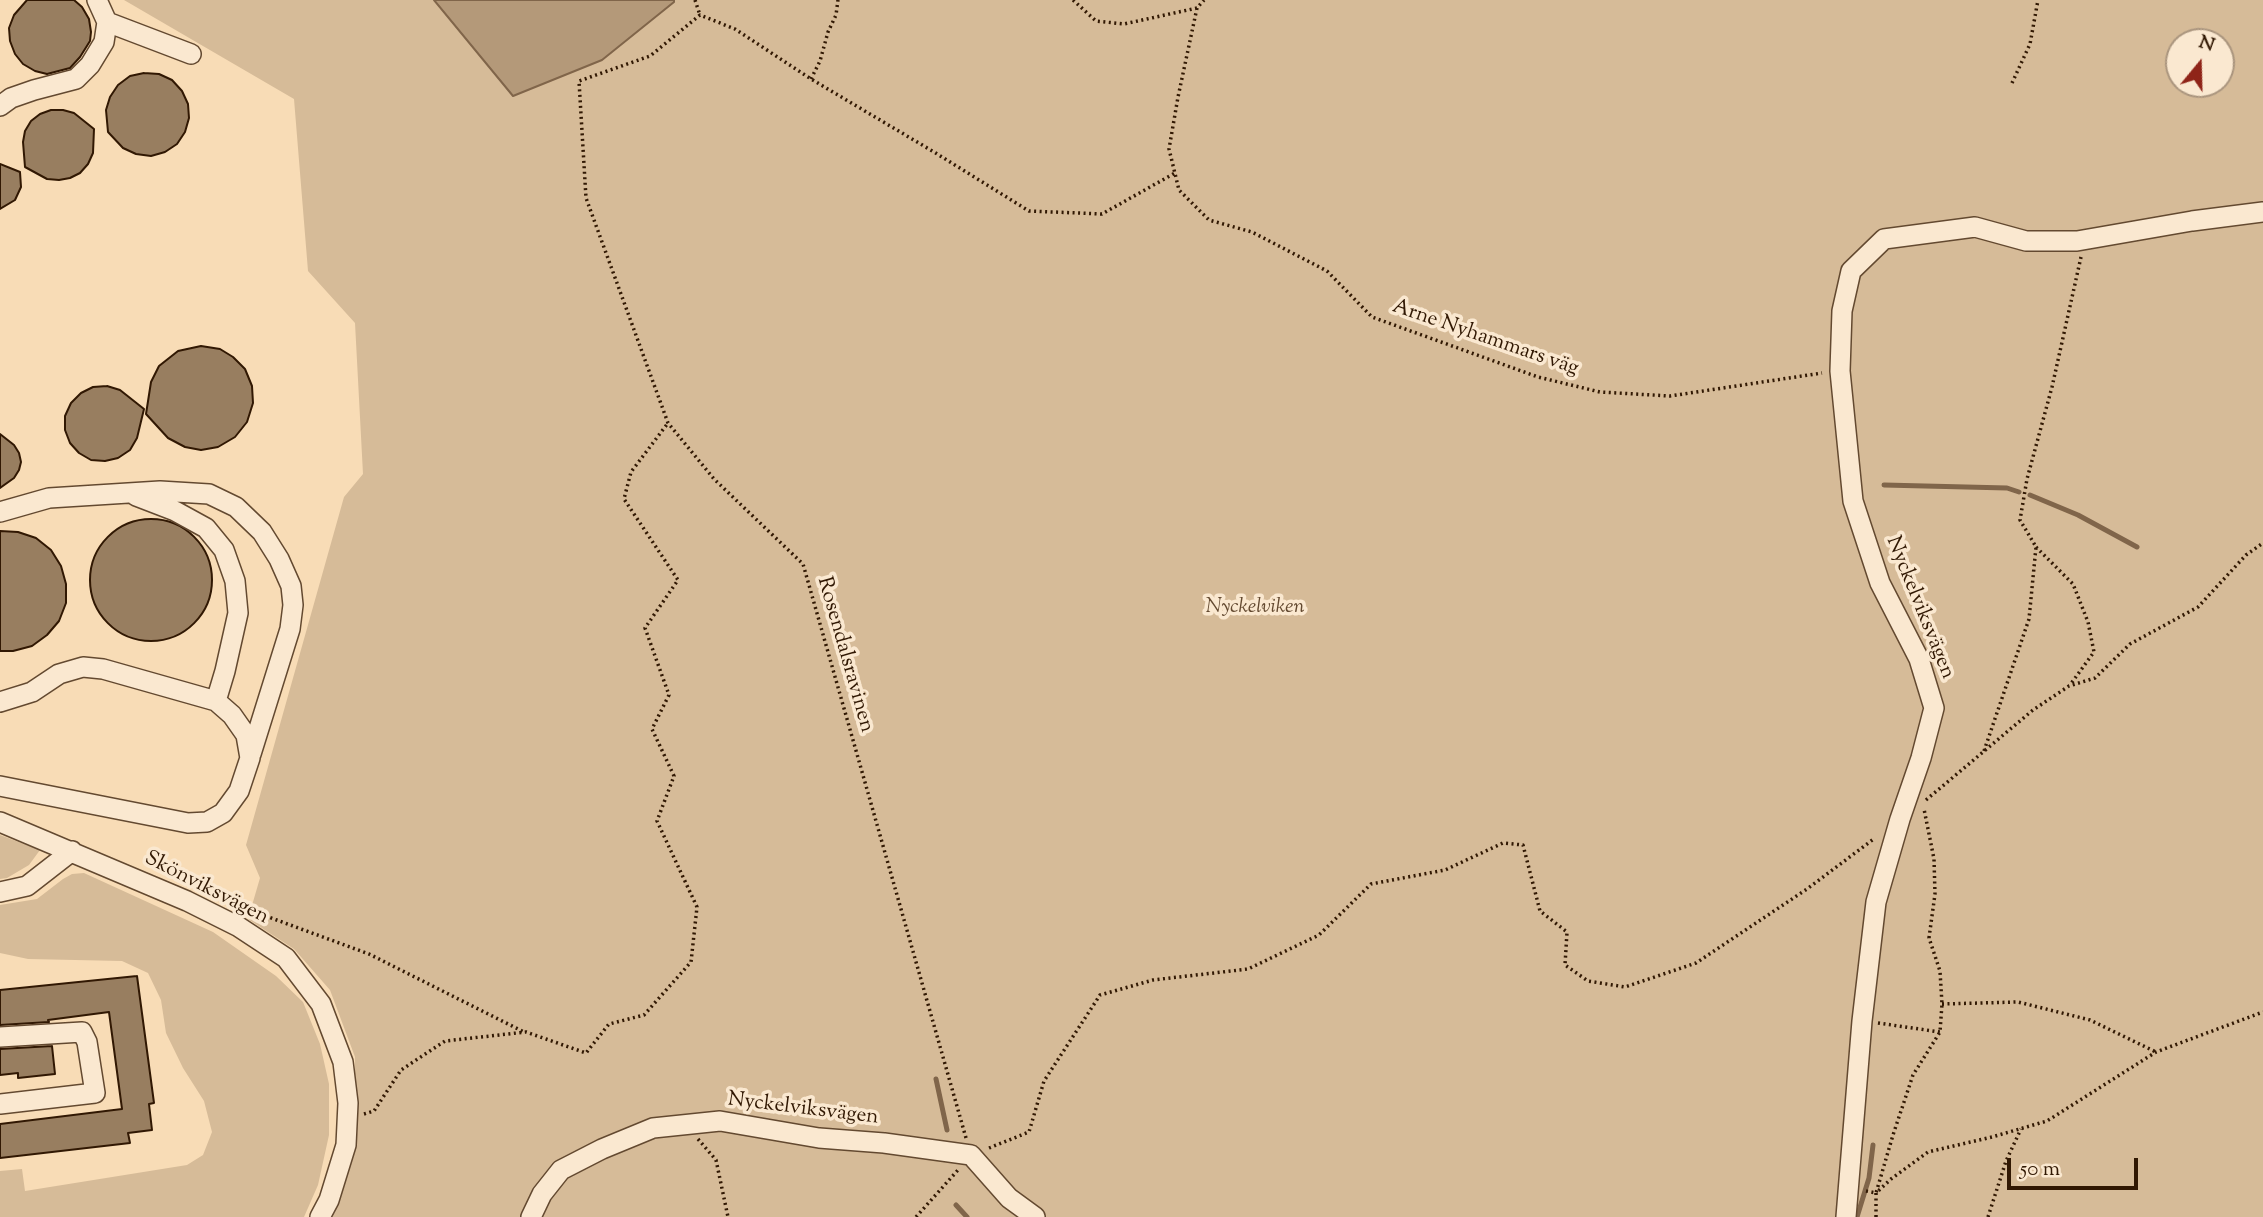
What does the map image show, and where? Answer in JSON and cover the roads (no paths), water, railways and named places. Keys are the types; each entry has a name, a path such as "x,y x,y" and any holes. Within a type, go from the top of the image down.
{"street":[{"path":"0,106 34,90 76,79 90,65 104,42 107,22 97,0"},
{"path":"107,22 191,54"},
{"name":"Nyckelviksvägen","path":"1846,1217 1862,1021 1876,902 1934,708 1919,659 1880,583 1853,501 1840,371 1842,311 1851,271 1884,239 1975,227 2026,241 2085,240 2193,220 2263,212"},
{"path":"0,512 49,498 160,491 209,494 236,507 262,532 279,559 291,586 293,606 290,629 239,791 223,813 208,822 188,822 0,786"},
{"path":"130,493 176,510 206,528 223,550 235,581 237,613 228,662 216,701"},
{"path":"0,702 32,691 59,674 83,667 103,669 216,701 232,715 246,735 250,758"},
{"name":"Skönviksvägen","path":"0,822 187,901 240,927 286,958 321,1004 343,1062 348,1103 346,1146 329,1200 320,1217"},
{"path":"0,892 27,886 72,851"},
{"path":"0,1037 82,1032 87,1042 95,1093 0,1104"},
{"name":"Nyckelviksvägen","path":"531,1217 542,1194 562,1170 602,1149 653,1128 720,1121 819,1138 884,1143 971,1155 1009,1198 1035,1217"}],"waterway":[{"path":"1884,485 2007,488 2019,492"},
{"path":"2030,495 2078,515 2137,547"},
{"path":"936,1079 947,1130"},
{"path":"1857,1217 1869,1178 1873,1145"},
{"path":"956,1205 967,1217"}],"park label":[{"name":"Nyckelviken","path":"1255,608"}]}
